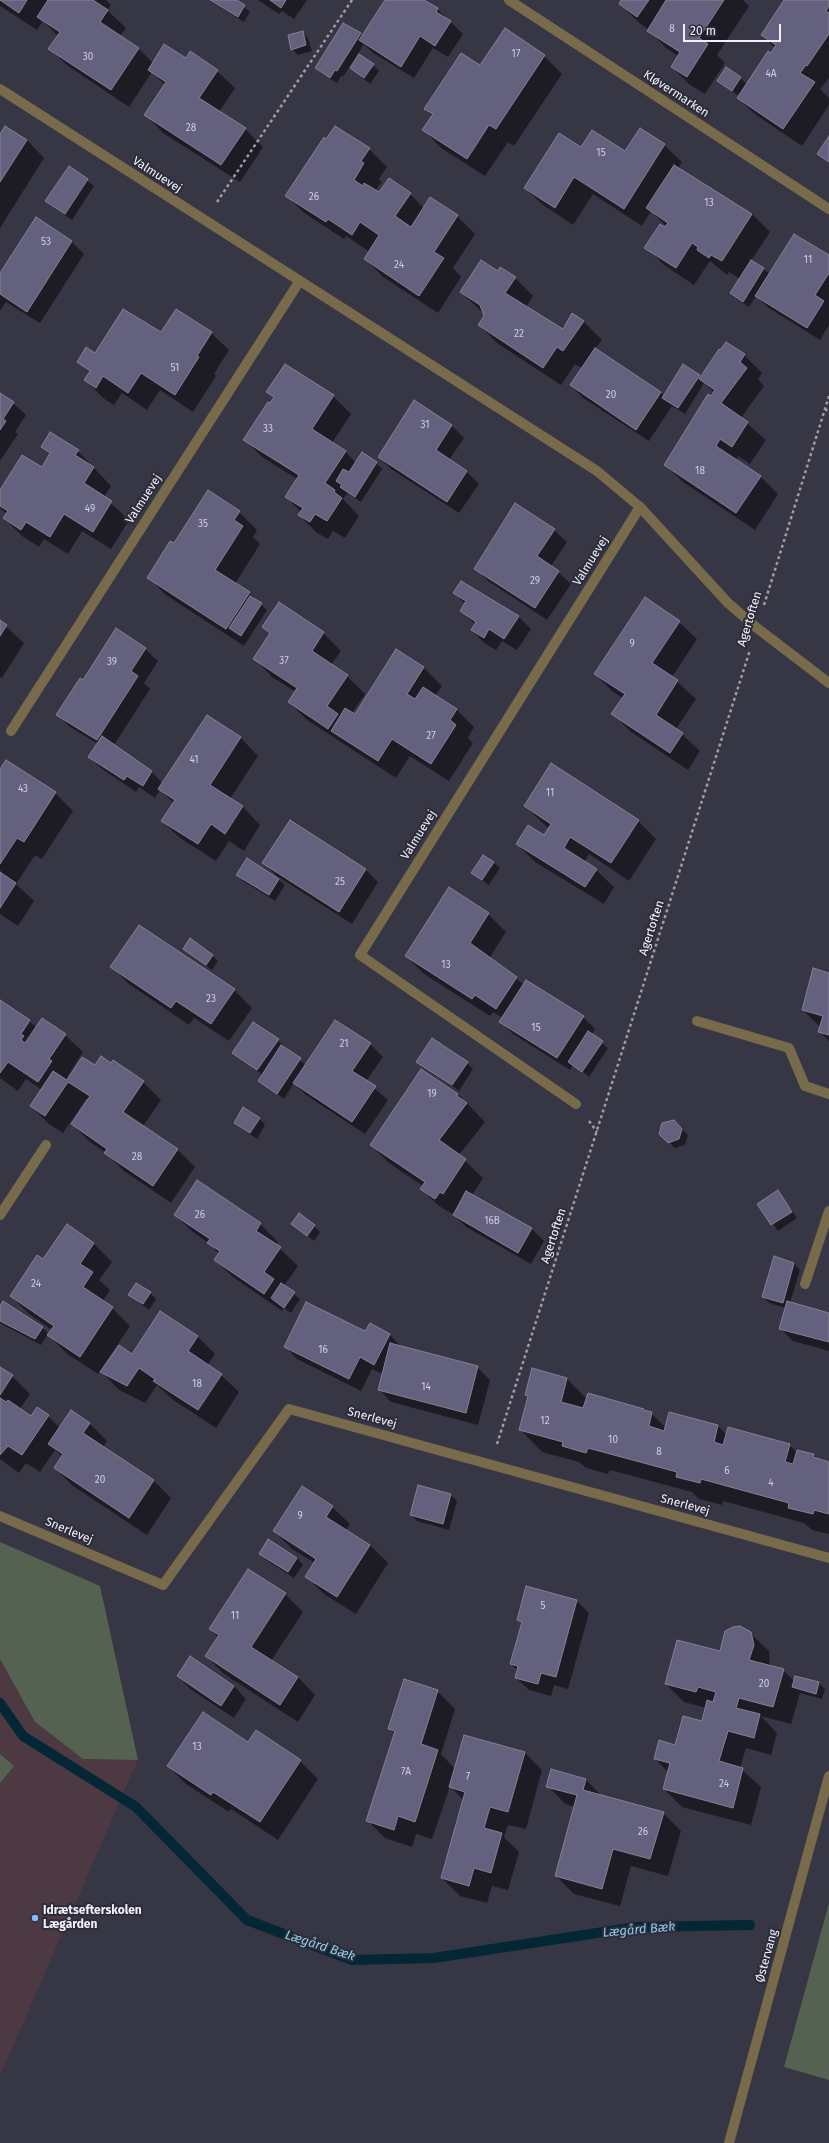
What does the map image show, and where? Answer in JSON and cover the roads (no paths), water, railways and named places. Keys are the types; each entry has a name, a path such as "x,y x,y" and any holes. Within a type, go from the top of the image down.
{"street":[{"name":"Kløvermarken","path":"509,0 829,209"},
{"name":"Valmuevej","path":"0,89 299,282 597,471 640,507 728,603 757,628 829,683"},
{"name":"Valmuevej","path":"11,731 299,282"},
{"name":"Valmuevej","path":"576,1104 360,955 640,507"},
{"path":"697,1021 789,1048 805,1086 829,1094"},
{"path":"0,1215 46,1144"},
{"path":"805,1284 829,1211"},
{"name":"Snerlevej","path":"0,1516 163,1585 289,1409 829,1558"},
{"name":"Østervang","path":"730,2143 829,1776"}],"waterway":[{"name":"Lægård Bæk","path":"0,1703 23,1736 136,1807 247,1920 352,1960 434,1958 636,1927 750,1925"}],"place":[{"name":"Idrætsefterskolen Lægården","path":"35,1918"}]}
